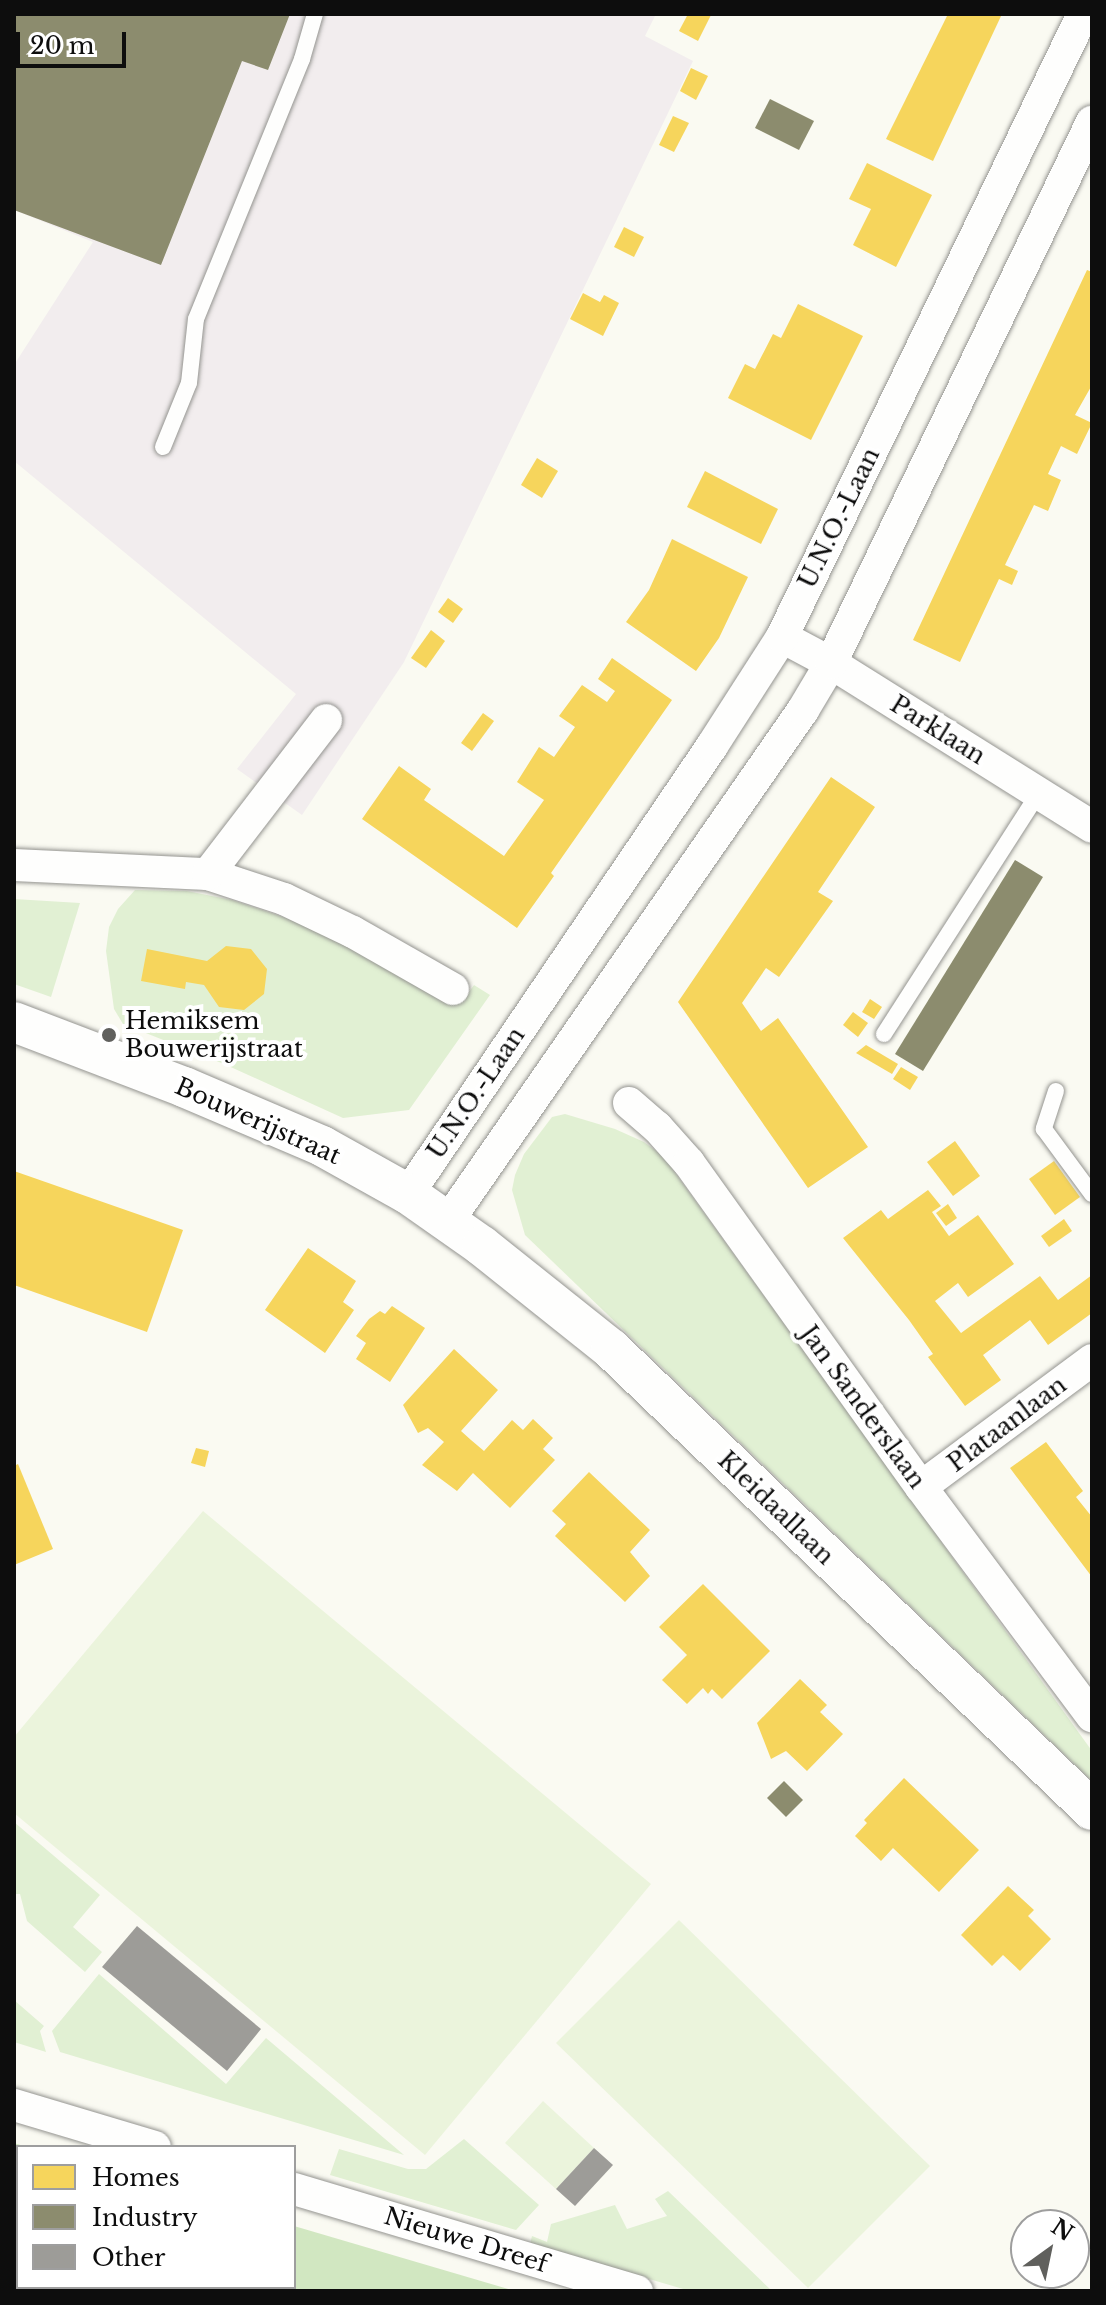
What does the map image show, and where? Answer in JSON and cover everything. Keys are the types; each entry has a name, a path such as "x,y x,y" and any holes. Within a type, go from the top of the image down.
{"street":[{"name":"U.N.O.-Laan","path":"408,1194 712,746 782,637 1083,14"},
{"name":"U.N.O.-Laan","path":"448,1221 803,710 831,663 1092,122"},
{"name":"Parklaan","path":"782,637 831,663 1092,827"},
{"path":"208,874 326,720"},
{"path":"14,865 208,874 284,899 353,932 453,989"},
{"path":"544,992 587,1023"},
{"name":"Bouwerijstraat","path":"14,1022 322,1146 408,1194 448,1221"},
{"name":"Jan Sanderslaan","path":"629,1103 657,1127 689,1163 921,1487 1092,1716"},
{"name":"Kleidaallaan","path":"448,1221 611,1349 1092,1810"},
{"name":"Plataanlaan","path":"921,1487 1092,1360"},
{"path":"14,2105 148,2145"},
{"name":"Nieuwe Dreef","path":"296,2190 637,2291"}],"lane":[{"path":"163,447 189,383 196,319 302,59 315,14"},
{"path":"884,1034 1039,793"},
{"path":"1056,1091 1044,1129 1092,1194"}],"shaded area":[{"path":"14,14 656,14 645,36 693,61 404,662 302,815 237,769 296,694 14,461 14,365 93,242 14,210"}],"green space":[{"path":"135,890 187,891 232,900 316,928 462,1002 474,985 490,995 409,1110 343,1118 224,1064 123,1024 114,1009 106,951 109,927 118,909"},
{"path":"14,899 80,903 51,997 14,984"},
{"path":"565,1114 615,1129 644,1142 663,1156 1092,1751 1092,1781 525,1235 512,1190 515,1175 524,1154 552,1117"},
{"path":"203,1511 651,1884 425,2155 14,1813 14,1737"},
{"path":"14,1822 100,1895 73,1927 102,1952 85,1972 27,1921 20,1894 14,1894"},
{"path":"679,1920 930,2166 808,2288 556,2043"},
{"path":"99,1974 226,2084 266,2038 404,2155 60,2052 52,2031"},
{"path":"14,2000 44,2026 40,2031 46,2052 14,2042"},
{"path":"543,2101 594,2148 556,2189 505,2143"},
{"path":"464,2139 539,2205 516,2230 330,2175 339,2149 408,2169 426,2169"},
{"path":"14,2143 20,2145 16,2145 16,2289 296,2289 296,2227 515,2291 14,2291"},
{"path":"668,2191 772,2291 690,2291 530,2244 532,2236 547,2242 551,2224 615,2205 627,2229 667,2216 655,2199"}],"building: Homes":[{"path":"688,14 711,15 698,41 679,31"},
{"path":"948,14 1002,14 933,161 886,139"},
{"path":"691,68 708,76 696,100 680,91"},
{"path":"673,116 689,123 674,152 659,145"},
{"path":"867,163 932,195 896,267 853,245 871,209 849,199"},
{"path":"624,227 644,237 634,257 614,247"},
{"path":"1087,270 1092,272 1092,385 1075,415 1092,423 1077,454 1061,446 1048,474 1061,480 1048,511 1034,505 1005,565 1018,571 1012,585 999,579 960,662 913,640"},
{"path":"583,293 600,302 604,295 619,303 603,336 570,319"},
{"path":"798,304 863,336 811,440 728,398 745,364 755,369 773,334 781,338"},
{"path":"537,458 558,471 542,498 521,485"},
{"path":"705,471 778,509 761,544 687,507"},
{"path":"672,539 748,577 719,638 696,671 626,622 649,590"},
{"path":"448,598 463,609 453,623 438,612"},
{"path":"431,630 445,641 426,668 411,658"},
{"path":"612,658 672,700 551,873 554,876 517,928 362,819 399,766 431,789 424,800 504,856 544,800 517,782 539,747 554,757 575,727 559,716 582,685 607,702 615,691 598,679"},
{"path":"483,713 494,721 472,751 461,743"},
{"path":"831,777 875,807 818,892 833,901 779,977 766,968 742,1003 761,1031 778,1018 868,1147 808,1188 678,1002"},
{"path":"226,946 251,949 267,969 264,994 244,1010 219,1007 204,985 186,982 185,989 141,981 147,949 207,961"},
{"path":"870,999 882,1007 874,1019 862,1012"},
{"path":"853,1012 868,1023 858,1037 843,1025"},
{"path":"866,1045 898,1064 892,1074 856,1053"},
{"path":"901,1067 918,1077 910,1090 893,1079"},
{"path":"955,1141 980,1176 953,1196 927,1162"},
{"path":"1054,1161 1080,1197 1055,1215 1029,1179"},
{"path":"14,1171 183,1230 147,1332 14,1285"},
{"path":"928,1190 941,1206 932,1212 949,1236 978,1215 1014,1264 968,1297 958,1283 935,1301 961,1333 1040,1276 1058,1300 1092,1275 1092,1313 1048,1345 1030,1320 983,1355 1001,1380 965,1406 928,1357 933,1354 909,1320 843,1238 881,1210 888,1219"},
{"path":"948,1204 957,1218 946,1226 936,1213"},
{"path":"1064,1219 1072,1231 1049,1247 1041,1236"},
{"path":"308,1248 356,1281 343,1302 354,1310 325,1353 265,1310"},
{"path":"392,1306 425,1328 390,1382 356,1359 366,1343 356,1336 369,1319 380,1311 385,1314"},
{"path":"454,1349 498,1390 461,1431 471,1440 484,1451 512,1420 523,1430 533,1419 553,1438 543,1449 555,1460 510,1508 473,1473 457,1491 422,1465 444,1442 428,1428 418,1433 403,1405"},
{"path":"1046,1442 1083,1491 1076,1497 1092,1517 1092,1577 1010,1468"},
{"path":"196,1448 209,1451 205,1467 191,1463"},
{"path":"18,1464 53,1549 14,1565 14,1466"},
{"path":"589,1472 650,1530 630,1552 650,1576 625,1602 555,1536 566,1524 552,1511"},
{"path":"703,1584 770,1651 722,1699 712,1689 708,1694 703,1688 687,1704 662,1680 687,1655 659,1627"},
{"path":"800,1679 827,1705 820,1712 843,1734 807,1771 786,1751 771,1759 757,1723"},
{"path":"904,1778 979,1850 939,1892 893,1848 881,1861 855,1836 867,1823 864,1820"},
{"path":"1008,1886 1034,1910 1028,1916 1051,1939 1020,1971 1003,1955 992,1966 961,1935"}],"building: Industry":[{"path":"14,14 290,14 268,70 242,61 161,265 14,210"},
{"path":"770,99 814,121 799,150 755,128"},
{"path":"1015,860 1043,877 923,1071 895,1054"},
{"path":"784,1781 803,1800 786,1817 767,1798"}],"building: Other":[{"path":"137,1926 261,2029 227,2071 102,1967"},
{"path":"594,2148 613,2165 575,2206 556,2189"}],"place":[{"name":"Hemiksem Bouwerijstraat","path":"109,1035"}]}
